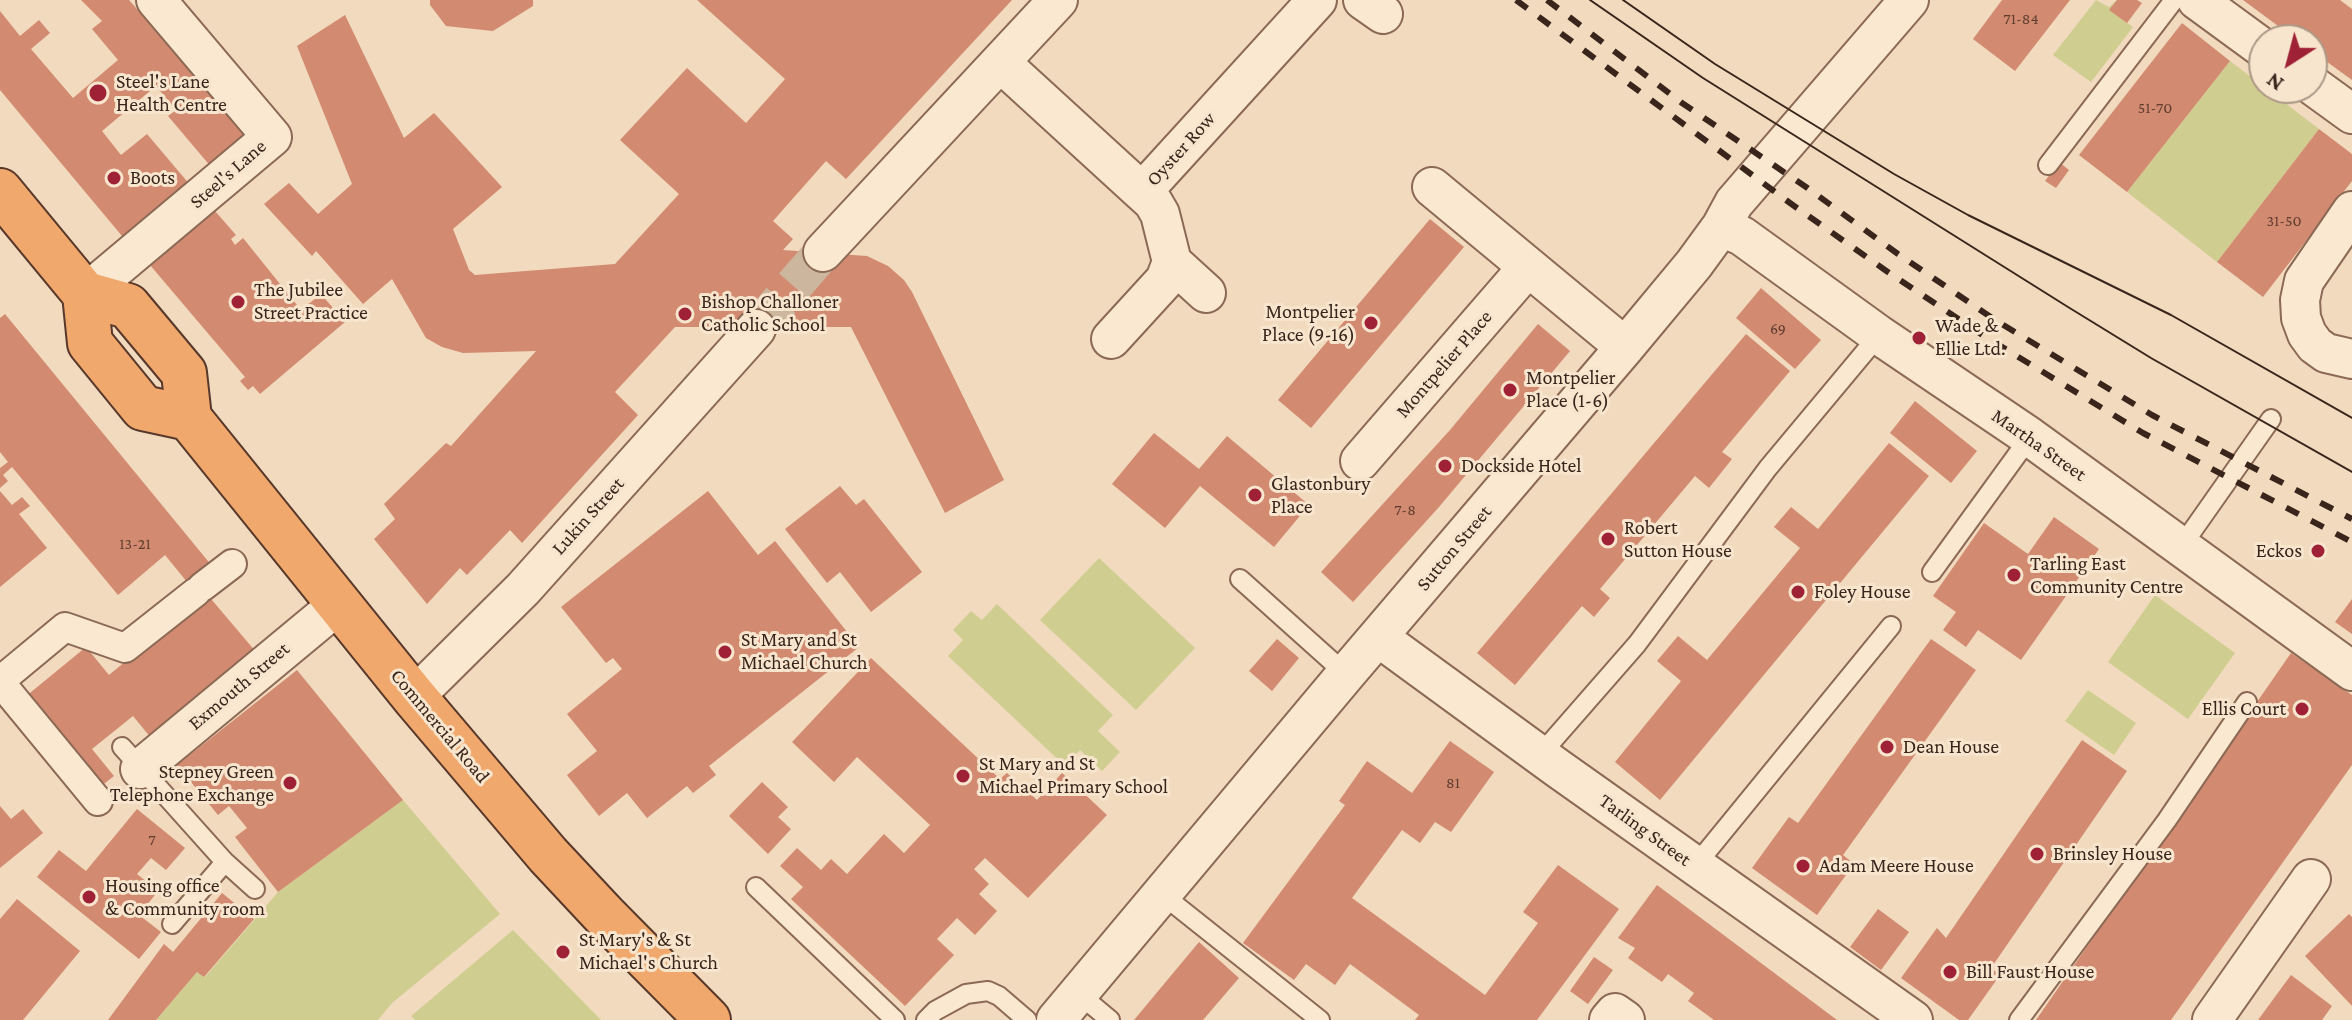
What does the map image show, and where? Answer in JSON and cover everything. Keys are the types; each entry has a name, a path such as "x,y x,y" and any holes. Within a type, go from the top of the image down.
{"highway":[{"path":"0,191 85,294"},
{"name":"Commercial Road","path":"85,294 90,343 143,408 189,418 414,697 548,855 708,1020"}],"street":[{"name":"Steel's Lane","path":"85,294 272,137 156,0"},
{"path":"823,252 1058,0"},
{"name":"Oyster Row","path":"1001,63 1142,192 1317,0"},
{"name":"Sutton Street","path":"1068,1007 1625,347 1721,227 1734,203 1909,0"},
{"path":"2197,0 2248,37"},
{"path":"2328,97 2352,114"},
{"path":"1432,187 1625,347"},
{"path":"1142,192 1160,214 1172,262 1206,293"},
{"path":"2352,211 2304,281 2300,300 2301,318 2315,345 2326,353 2352,359"},
{"name":"Martha Street","path":"1721,227 1742,236 1879,335 2030,437 2352,671"},
{"path":"1111,339 1165,280 1172,262"},
{"name":"Montpelier Place","path":"1360,461 1528,267"},
{"name":"Lukin Street","path":"414,697 523,589 756,329"},
{"path":"98,801 0,681 65,627 125,648 232,564"},
{"name":"Exmouth Street","path":"131,758 339,604"},
{"name":"Tarling Street","path":"1378,637 1913,1020"},
{"path":"2212,1020 2311,879"},
{"path":"1609,1020 1615,1013 1625,1020"}],"lane":[{"path":"2048,165 2174,0"},
{"path":"1540,755 1637,644 1768,468 1879,335"},
{"path":"2181,547 2271,419"},
{"path":"1932,572 2030,437"},
{"path":"1240,579 1346,674"},
{"path":"1695,866 1891,626"},
{"path":"2019,1020 2167,820 2247,702"},
{"path":"131,758 225,862 255,889"},
{"path":"172,924 225,862"},
{"path":"756,887 895,1020"},
{"path":"1163,895 1320,1020"},
{"path":"926,1020 935,1011 966,994 988,991 999,996 1027,1020"},
{"path":"1068,1007 1110,1020"}],"shaded area":[{"path":"2096,0 2109,7 2117,0 2110,10 2133,27 2091,82 2053,55"},
{"path":"2230,61 2248,75 2248,104 2286,104 2319,129 2217,262 2127,192"},
{"path":"1099,558 1195,648 1136,710 1040,620"},
{"path":"2155,595 2235,653 2188,719 2108,662"},
{"path":"997,604 1113,715 1098,731 1120,752 1102,771 1080,750 1065,766 948,656 963,640 953,630 971,611 982,620"},
{"path":"2088,690 2136,723 2114,755 2065,721"},
{"path":"403,800 500,914 392,1003 378,1020 156,1020 197,972 205,977 278,892"},
{"path":"513,930 601,1020 415,1020 411,1016"}],"building":[{"name":"Steel's Lane Health Centre","path":"81,0 129,0 249,136 212,168 168,116 176,110 156,86 102,131 121,155 147,134 191,186 127,242 0,90 0,11 20,36 39,20 50,33 31,49 73,98 118,60 92,29 102,21"},
{"path":"430,0 533,0 533,6 493,31 446,26 430,5"},
{"path":"697,0 1012,0 846,179 826,161 773,221 793,239 783,250 867,256 888,266 904,280 1004,480 945,513 851,327 675,327 615,392 638,415 522,543 510,530 467,575 460,568 427,604 374,539 395,519 384,504 446,443 451,446 536,351 463,353 442,347 426,338 392,279 363,304 316,251 312,256 264,204 289,183 318,214 352,184 297,46 345,15 404,138 434,113 502,187 453,229 469,270 475,275 615,264 679,194 620,140 687,68 746,123 785,79"},
{"path":"2002,0 2070,0 2015,71 1973,39"},
{"path":"2117,0 2142,3 2127,23 2109,10"},
{"path":"2243,0 2340,0 2352,9 2352,80 2328,63 2328,24 2275,24"},
{"path":"2182,23 2230,61 2127,192 2079,155"},
{"path":"2319,129 2352,154 2352,181 2263,297 2217,262"},
{"path":"2059,162 2069,170 2056,188 2045,181"},
{"name":"The Jubilee Street Practice","path":"215,211 236,235 231,239 235,245 243,238 301,310 321,294 345,322 260,394 253,386 248,390 240,381 245,377 150,265"},
{"name":"Montpelier Place (9-16)","path":"1430,219 1464,247 1311,428 1278,400"},
{"path":"1761,288 1821,340 1795,369 1736,318"},
{"path":"5,314 212,566 195,580 256,652 151,738 133,716 92,749 114,776 100,787 25,697 86,647 109,675 201,599 165,555 118,595 12,467 3,475 8,481 0,488 0,468 8,462 0,452 0,318"},
{"path":"1538,324 1570,351 1439,507 1353,602 1321,572 1450,430"},
{"name":"Robert Sutton House","path":"1746,334 1790,371 1722,452 1732,459 1709,488 1695,476 1600,589 1610,598 1594,617 1582,606 1515,685 1477,653"},
{"path":"1915,401 1977,451 1951,483 1890,433"},
{"name":"Glastonbury Place","path":"1154,433 1199,469 1227,436 1309,505 1274,547 1200,486 1165,528 1112,484"},
{"name":"Foley House","path":"1889,443 1929,476 1660,800 1615,762 1681,681 1657,661 1678,636 1707,660 1800,548 1774,527 1791,507 1818,529"},
{"path":"840,486 856,505 864,499 922,572 871,612 840,572 827,583 785,529"},
{"path":"0,491 12,505 22,497 30,506 19,514 47,548 0,587"},
{"name":"St Mary and St Michael Church","path":"708,491 758,555 775,541 859,647 709,766 716,775 693,793 687,786 647,818 627,793 599,816 567,775 597,751 567,714 622,669 613,658 606,663 561,607"},
{"name":"Tarling East Community Centre","path":"2054,517 2099,549 2021,660 1978,630 1966,647 1943,630 1956,612 1933,596 1984,523 2028,554"},
{"path":"2352,599 2352,634 2335,622"},
{"path":"1277,639 1299,658 1272,691 1249,671"},
{"name":"Dean House","path":"1931,639 1976,670 1843,855 1854,864 1817,915 1752,868 1789,817 1798,823"},
{"path":"2291,653 2352,695 2352,765 2171,1020 2036,1020"},
{"path":"871,658 1000,779 1007,773 1037,800 1062,773 1107,815 1028,898 985,858 974,869 989,884 979,894 997,911 975,935 957,918 937,939 954,955 905,1006 791,899 803,887 780,866 797,848 821,870 831,859 847,874 884,834 904,853 930,825 857,757 834,782 792,742"},
{"name":"Stepney Green Telephone Exchange","path":"297,670 403,800 278,892 235,837 247,828 229,806 218,815 177,765"},
{"name":"Brinsley House","path":"2082,740 2127,771 1991,968 2000,975 1968,1020 1959,1020 1901,978 1937,928 1946,938"},
{"path":"1450,741 1494,772 1451,832 1435,822 1420,843 1402,830 1352,898 1485,995 1538,923 1523,912 1558,865 1619,909 1537,1020 1415,1020 1419,1015 1350,964 1335,985 1306,964 1294,980 1243,943 1345,805 1339,801 1367,761 1412,793"},
{"path":"762,782 788,807 778,817 791,829 768,854 729,816"},
{"path":"0,806 11,819 23,809 43,833 0,868"},
{"path":"137,809 185,848 166,870 151,858 137,874 158,891 139,915 161,932 139,959 37,877 59,850 86,871"},
{"path":"1657,885 1837,1020 1714,1020 1688,1001 1694,993 1668,974 1662,982 1628,958 1635,948 1618,938"},
{"path":"222,893 254,919 204,977 197,972 156,1020 108,1020 164,944 173,952"},
{"path":"17,899 80,951 23,1020 0,1020 0,919"},
{"path":"1878,909 1909,932 1881,970 1850,947"},
{"path":"2349,914 2352,917 2352,1006 2305,956"},
{"path":"1199,942 1239,978 1203,1020 1134,1020"},
{"path":"1594,957 1613,970 1588,1004 1570,991"},
{"path":"2291,975 2332,1006 2322,1020 2258,1020"}],"tunnel":[{"path":"756,329 823,252"}],"tram line":[{"path":"1590,0 1703,78 2068,307 2151,358 2352,472"},
{"path":"1623,0 1715,64 1894,174 1968,215 2171,315 2352,418"}],"railway":[{"path":"1516,0 1790,203 1984,336 2143,433 2352,542"},
{"path":"1547,0 1682,103 1995,320 2152,415 2352,519"}],"place":[{"name":"Steel's Lane Health Centre","path":"98,93"},
{"name":"Boots","path":"114,178"},
{"name":"The Jubilee Street Practice","path":"238,302"},
{"name":"Bishop Challoner Catholic School","path":"685,314"},
{"name":"Montpelier Place (9-16)","path":"1371,323"},
{"name":"Wade & Ellie Ltd.","path":"1919,338"},
{"name":"Montpelier Place (1-6)","path":"1510,390"},
{"name":"Dockside Hotel","path":"1445,466"},
{"name":"Glastonbury Place","path":"1255,495"},
{"name":"Robert Sutton House","path":"1608,539"},
{"name":"Eckos","path":"2318,551"},
{"name":"Tarling East Community Centre","path":"2014,575"},
{"name":"Foley House","path":"1798,592"},
{"name":"St Mary and St Michael Church","path":"725,652"},
{"name":"Ellis Court","path":"2302,709"},
{"name":"Dean House","path":"1887,747"},
{"name":"St Mary and St Michael Primary School","path":"963,776"},
{"name":"Stepney Green Telephone Exchange","path":"290,783"},
{"name":"Brinsley House","path":"2037,854"},
{"name":"Adam Meere House","path":"1803,866"},
{"name":"Housing office & Community room","path":"89,897"},
{"name":"St Mary's & St Michael's Church","path":"563,952"},
{"name":"Bill Faust House","path":"1950,972"}]}
